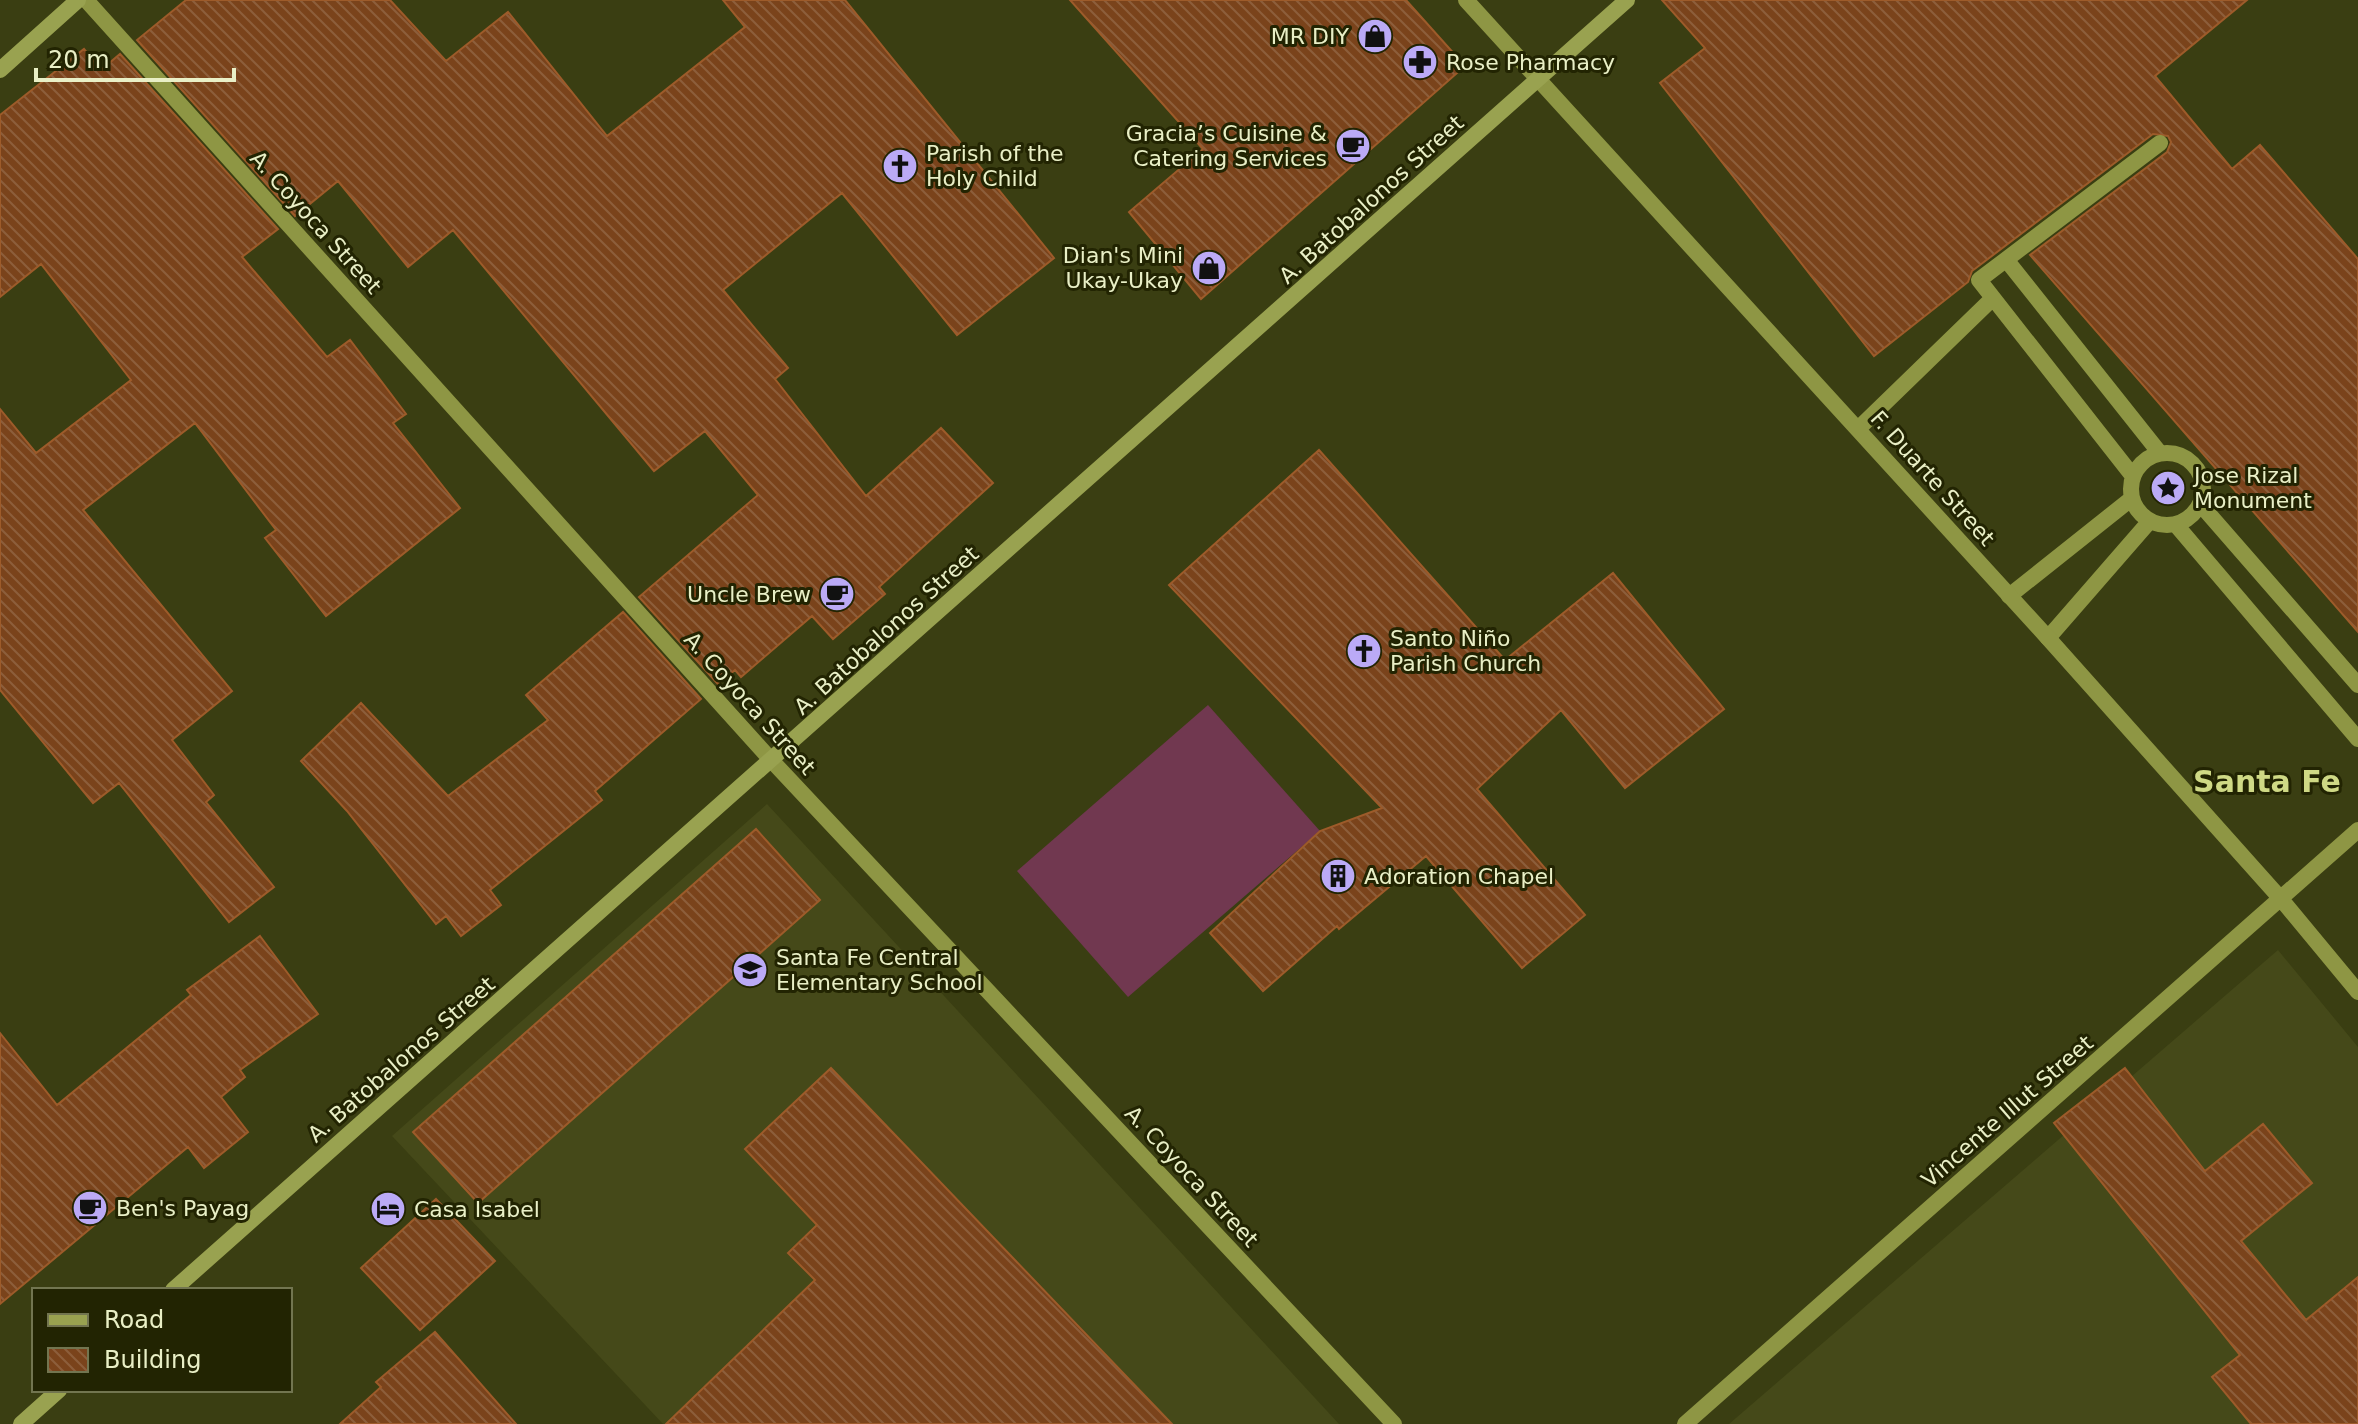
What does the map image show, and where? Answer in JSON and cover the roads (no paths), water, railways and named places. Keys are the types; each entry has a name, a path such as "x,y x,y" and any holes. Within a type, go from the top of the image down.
{"street":[{"path":"0,70 78,0"},
{"name":"A. Coyoca Street","path":"86,0 772,761 1394,1424"},
{"name":"F. Duarte Street","path":"1466,0 2048,638 2281,899 2358,992"},
{"name":"A. Batobalonos Street","path":"175,1288 1627,0"},
{"path":"2160,143 2008,262 1979,280 2132,475 2131,499 2149,522 2177,526 2358,739"},
{"path":"2008,262 2159,452 2186,457 2203,478 2201,505 2177,526"},
{"path":"1859,428 1993,298"},
{"path":"2132,475 2159,452"},
{"path":"2009,596 2131,499"},
{"path":"2201,505 2358,685"},
{"path":"2048,638 2149,522"},
{"name":"Vincente Illut Street","path":"1685,1424 2358,830"},
{"path":"21,1424 57,1392"}],"place":[{"name":"MR DIY","path":"1375,36"},
{"name":"Rose Pharmacy","path":"1420,62"},
{"name":"Gracia’s Cuisine & Catering Services","path":"1353,146"},
{"name":"Parish of the Holy Child","path":"900,166"},
{"name":"Dian's Mini Ukay-Ukay","path":"1209,268"},
{"name":"Jose Rizal Monument","path":"2168,488"},
{"name":"Uncle Brew","path":"837,594"},
{"name":"Santo Niño Parish Church","path":"1364,651"},
{"name":"Adoration Chapel","path":"1338,876"},
{"name":"Santa Fe Central Elementary School","path":"750,970"},
{"name":"Ben's Payag","path":"90,1208"},
{"name":"Casa Isabel","path":"388,1209"}],"district":[{"name":"Santa Fe","path":"2267,782"}]}
